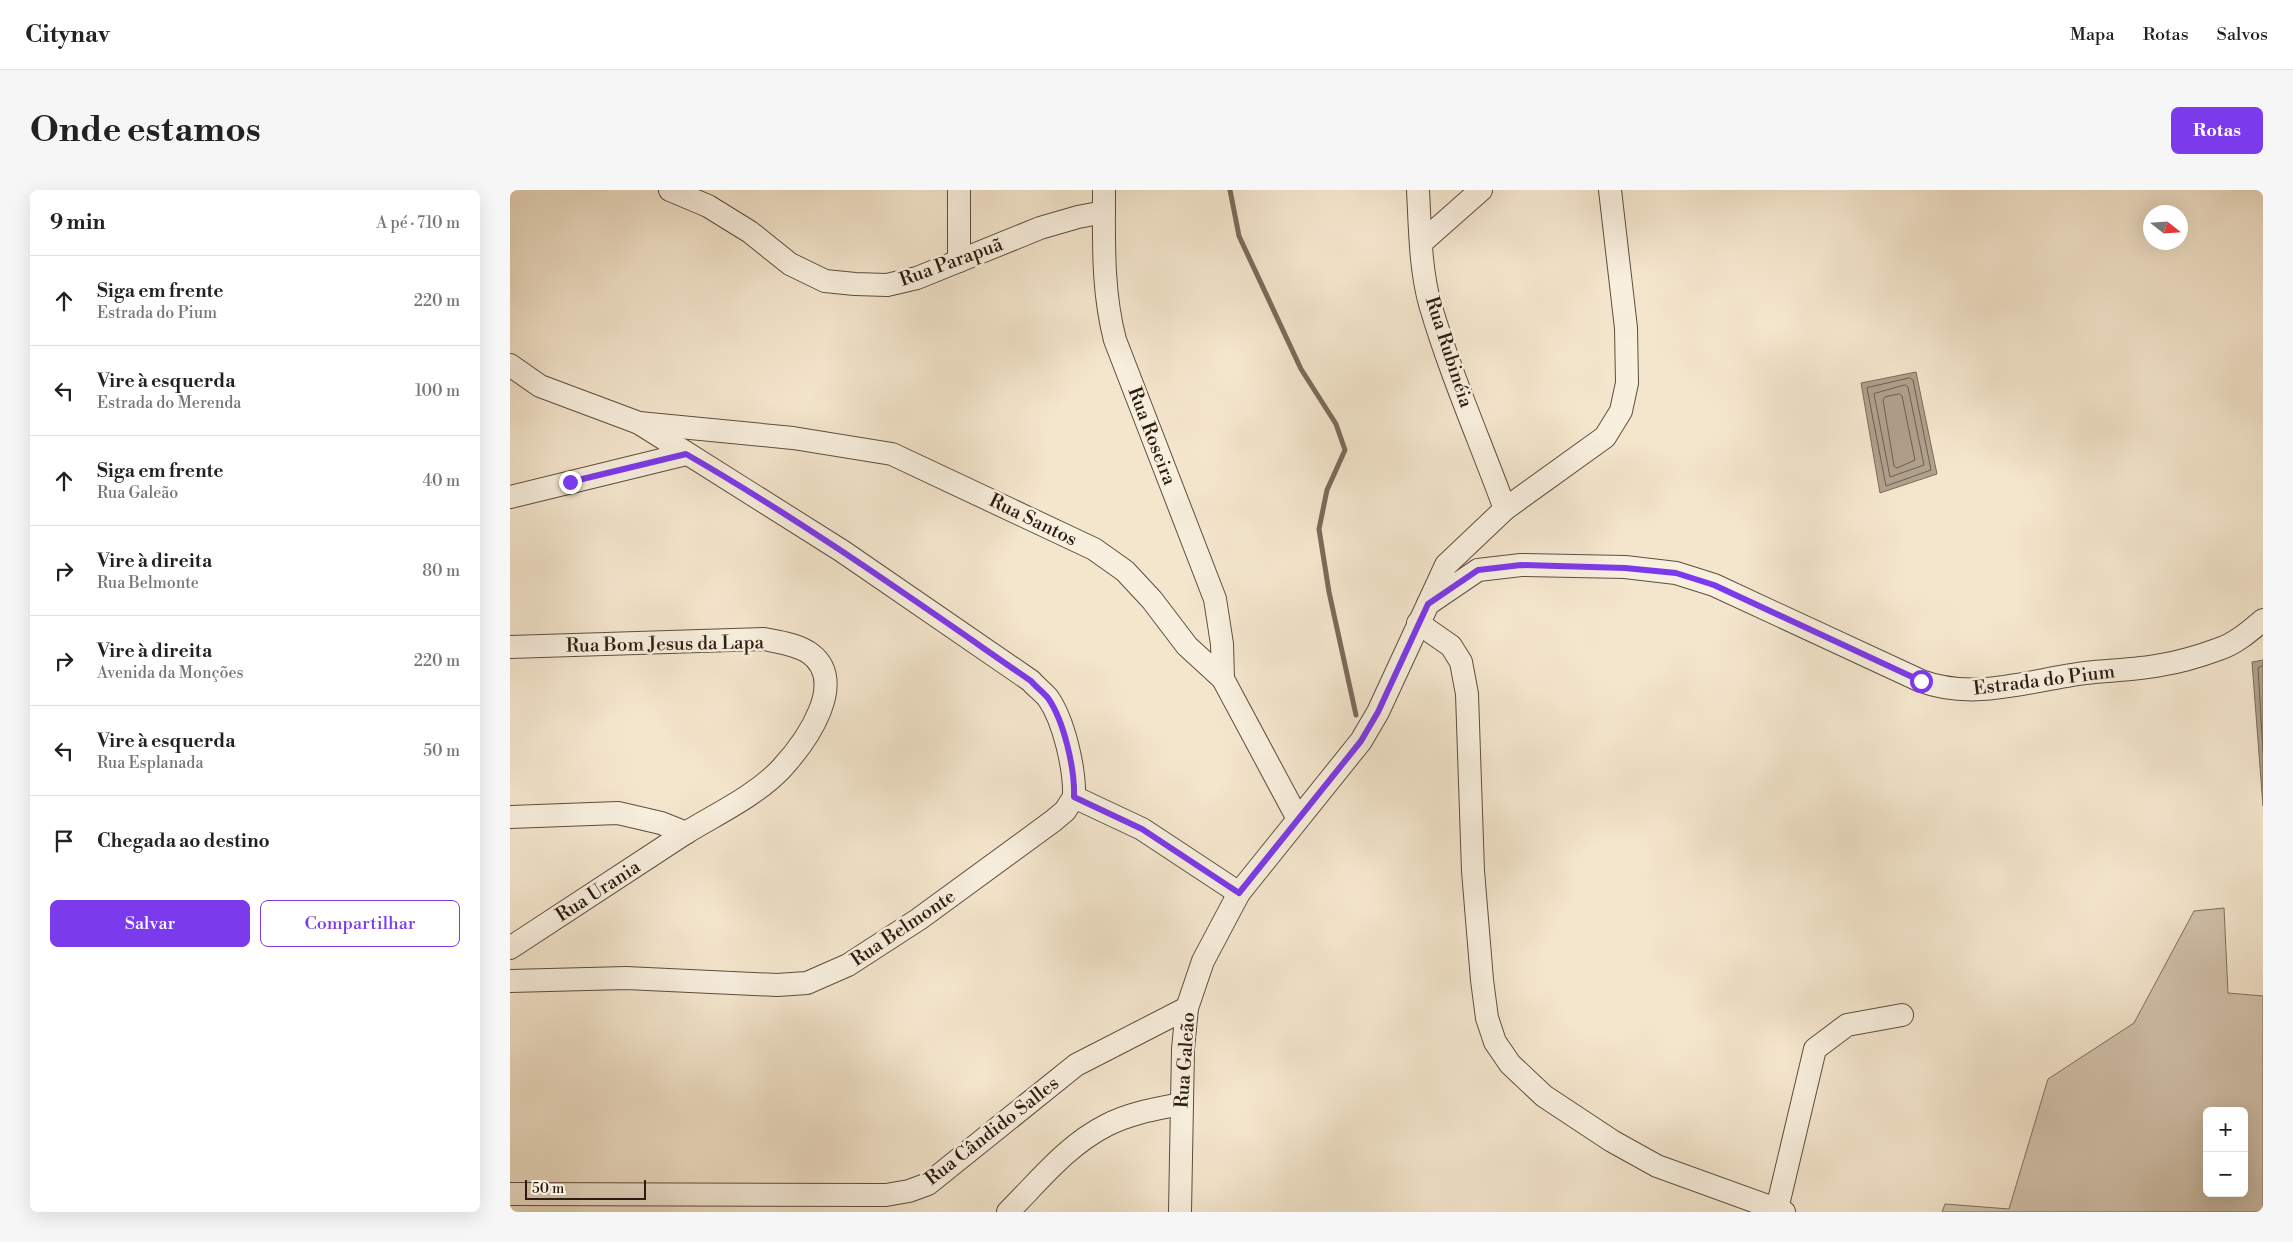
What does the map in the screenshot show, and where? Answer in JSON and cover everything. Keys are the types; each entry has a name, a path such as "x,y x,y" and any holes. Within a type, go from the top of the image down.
{"street":[{"name":"Rua Parapuã","path":"670,190 708,206 750,232 790,264 825,281 886,285 917,278 1040,228 1078,216 1104,201"},
{"path":"959,190 959,261"},
{"name":"Rua Rubinéia","path":"1418,190 1421,243 1430,302 1456,379 1505,509"},
{"path":"1421,243 1481,190"},
{"name":"Rua Galeão","path":"1180,1212 1181,1104 1187,1008 1203,961 1239,893 1361,741 1378,712 1446,565 1505,509 1605,437 1621,411 1626,383 1626,328 1610,190"},
{"name":"Rua Roseira","path":"1104,201 1103,270 1107,309 1113,332 1215,599 1222,644 1223,679"},
{"path":"510,365 540,386 639,423 842,551 1031,681 1047,698 1057,715 1072,765 1074,797 1142,829 1239,893"},
{"name":"Rua Santos","path":"639,423 793,438 892,454 1094,549 1125,571 1152,600 1187,646 1223,679 1298,819"},
{"path":"510,497 686,454"},
{"path":"1461,550 1467,562 1478,570"},
{"name":"Estrada do Pium","path":"1423,613 1478,570 1521,565 1625,568 1676,573 1714,585 1921,681 1960,690 1990,689 2084,673 2160,666 2221,649 2247,634 2263,620"},
{"path":"1423,613 1451,646 1461,662 1467,694 1473,871 1487,1018 1495,1042 1510,1064 1544,1096 1612,1141 1657,1166 1780,1211 1816,1049 1847,1025 1902,1015"},
{"name":"Rua Bom Jesus da Lapa","path":"510,647 764,640 797,646 814,658 826,677 826,692 822,709 806,735 781,769 744,798 686,833"},
{"name":"Rua Belmonte","path":"510,981 626,978 776,985 807,983 848,965 919,919 1053,821 1065,811 1074,797"},
{"path":"510,816 618,813 654,821 686,833"},
{"name":"Rua Urania","path":"510,948 686,833"},
{"name":"Rua Cândido Salles","path":"510,1194 886,1195 909,1191 928,1184 935,1179 1076,1065 1187,1008"},
{"path":"1008,1212 1054,1164 1078,1144 1107,1125 1132,1115 1181,1104"}],"shaded area":[{"path":"2224,908 2228,993 2263,996 2263,1212 1942,1212 1945,1204 2009,1209 2048,1079 2134,1023 2194,911"}],"water":[{"path":"1916,372 1937,474 1880,493 1861,383"},
{"path":"2263,660 2263,806 2252,662"}],"waterway":[{"path":"1230,190 1239,236 1301,369 1336,424 1345,450 1327,490 1319,529 1329,592 1356,715"}],"route":[{"path":"570,482 686,454 729,479 842,551 1031,681 1047,698 1057,715 1075,778 1074,797 1142,829 1239,893 1361,741 1378,712 1428,604 1478,570 1521,565 1625,568 1676,573 1714,585 1921,681"}]}
